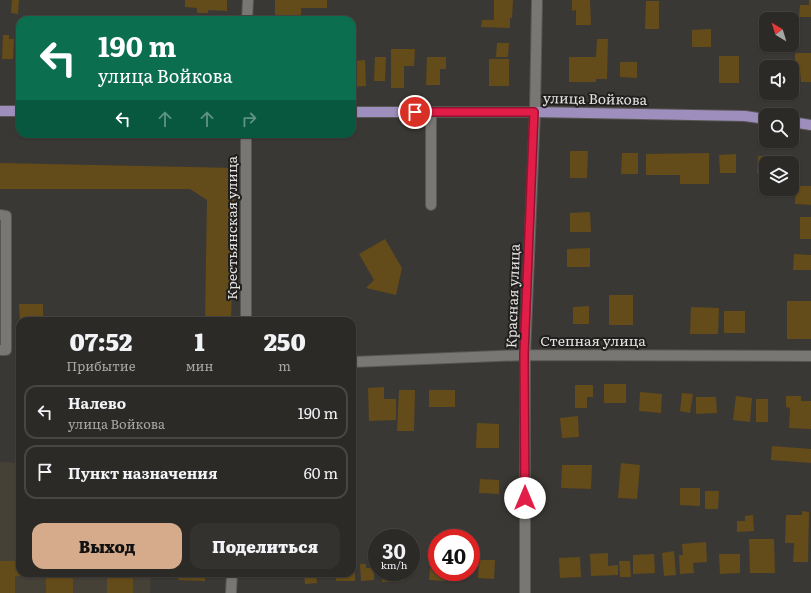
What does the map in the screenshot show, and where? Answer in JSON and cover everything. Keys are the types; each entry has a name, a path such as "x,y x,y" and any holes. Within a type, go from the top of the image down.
{"main road":[{"path":"0,111 16,111"},
{"name":"улица Войкова","path":"356,112 534,112 759,117"},
{"path":"799,123 811,125"}],"street":[{"path":"247,16 248,0"},
{"name":"Красная улица","path":"525,593 524,355 537,0"},
{"path":"431,112 432,206"},
{"name":"Крестьянская улица","path":"246,138 246,317"},
{"path":"0,215 6,216 6,350 0,350"},
{"name":"Степная улица","path":"356,362 524,355 811,356"},
{"path":"231,593 232,577"}],"shaded area":[{"path":"0,462 16,463 16,577 151,577 150,593 0,593"}],"building":[{"path":"12,0 19,0 18,14 11,13"},
{"path":"185,0 227,0 227,11 208,10 208,13 197,13 197,8 185,7"},
{"path":"275,0 327,0 327,8 301,8 301,16 275,16"},
{"path":"494,0 513,0 510,28 481,27 482,20 494,20"},
{"path":"572,0 590,0 591,25 576,25 576,10 572,11"},
{"path":"809,0 811,0 811,17 799,17 800,5 809,5"},
{"path":"646,1 659,1 659,29 645,29"},
{"path":"711,29 711,47 692,47 692,30"},
{"path":"3,35 9,35 9,39 14,39 13,59 2,59"},
{"path":"597,39 608,39 607,79 596,79 596,82 569,82 569,57 596,57"},
{"path":"497,43 509,43 508,57 496,57"},
{"path":"391,49 415,49 414,66 404,66 404,88 391,88"},
{"path":"795,53 811,53 811,82 801,82 799,60 795,60"},
{"path":"719,56 739,56 739,83 719,83"},
{"path":"375,57 386,57 385,81 374,81"},
{"path":"427,57 446,57 446,69 440,69 440,85 426,85"},
{"path":"489,59 509,59 509,86 489,86"},
{"path":"365,60 366,86 356,87 356,61"},
{"path":"620,62 637,62 637,78 620,77"},
{"path":"570,151 588,151 587,178 570,178"},
{"path":"622,153 638,153 638,174 621,174"},
{"path":"709,153 709,184 680,184 680,175 646,175 646,154"},
{"path":"736,154 736,173 720,173 719,155"},
{"path":"758,156 759,156 759,173 757,173"},
{"path":"0,163 235,168 231,317 205,317 207,200 190,189 0,189"},
{"path":"799,186 811,186 811,205 795,204 795,196 799,196"},
{"path":"590,212 591,232 570,232 570,213"},
{"path":"800,217 811,217 811,239 800,239"},
{"path":"385,239 402,268 396,295 366,288 374,280 359,254"},
{"path":"590,248 590,267 567,267 567,249"},
{"path":"794,254 811,255 811,270 793,270"},
{"path":"609,295 633,295 633,325 609,325"},
{"path":"787,301 811,301 811,339 787,339"},
{"path":"19,304 43,304 43,317 20,317"},
{"path":"589,306 589,324 573,324 573,307"},
{"path":"691,307 719,308 718,334 690,334"},
{"path":"724,311 745,311 745,333 724,333"},
{"path":"604,384 626,384 626,403 604,403"},
{"path":"575,385 593,385 593,397 587,397 587,408 575,408"},
{"path":"384,387 384,399 396,399 396,420 369,421 368,388"},
{"path":"399,390 415,390 414,431 397,431"},
{"path":"429,390 455,390 455,407 429,407"},
{"path":"640,392 662,394 661,413 639,411"},
{"path":"682,393 693,394 690,413 680,411"},
{"path":"736,396 752,398 750,422 733,420"},
{"path":"786,396 801,396 801,401 811,401 811,429 789,428 790,408 786,407"},
{"path":"696,397 716,397 717,413 696,414"},
{"path":"756,399 768,399 768,422 756,422"},
{"path":"578,416 579,437 562,438 560,418"},
{"path":"477,423 499,424 499,448 476,448"},
{"path":"772,446 811,449 811,463 771,460"},
{"path":"621,463 640,465 637,499 618,498"},
{"path":"562,465 592,465 591,489 561,488"},
{"path":"480,479 499,480 499,494 479,493"},
{"path":"680,488 700,488 700,506 680,505"},
{"path":"705,491 719,491 718,509 705,509"},
{"path":"802,511 809,512 808,562 793,562 794,543 785,543 786,515 802,515"},
{"path":"753,515 754,531 737,532 737,521 745,521 745,516"},
{"path":"749,539 774,539 775,573 750,573"},
{"path":"706,542 707,562 693,563 694,573 680,574 679,555 683,555 682,544"},
{"path":"674,551 676,575 664,576 662,553"},
{"path":"608,553 608,566 618,565 618,575 591,576 590,554"},
{"path":"654,554 655,573 633,574 633,555"},
{"path":"719,554 740,554 740,573 720,574"},
{"path":"580,557 581,577 560,578 559,558"},
{"path":"480,560 495,560 494,579 480,578"},
{"path":"0,561 16,561 15,593 0,593"},
{"path":"619,561 630,561 631,577 620,577"},
{"path":"360,564 366,564 366,568 368,568 368,580 361,581"},
{"path":"46,577 73,577 73,593 46,593"},
{"path":"107,577 133,577 133,593 107,593"},
{"path":"178,577 205,577 205,581 178,580"},
{"path":"304,577 316,577 317,583 305,584"},
{"path":"336,577 355,577 355,581 336,581"},
{"path":"382,581 404,581 382,582"}],"route":[{"path":"415,112 534,112 524,355 525,498"}]}
